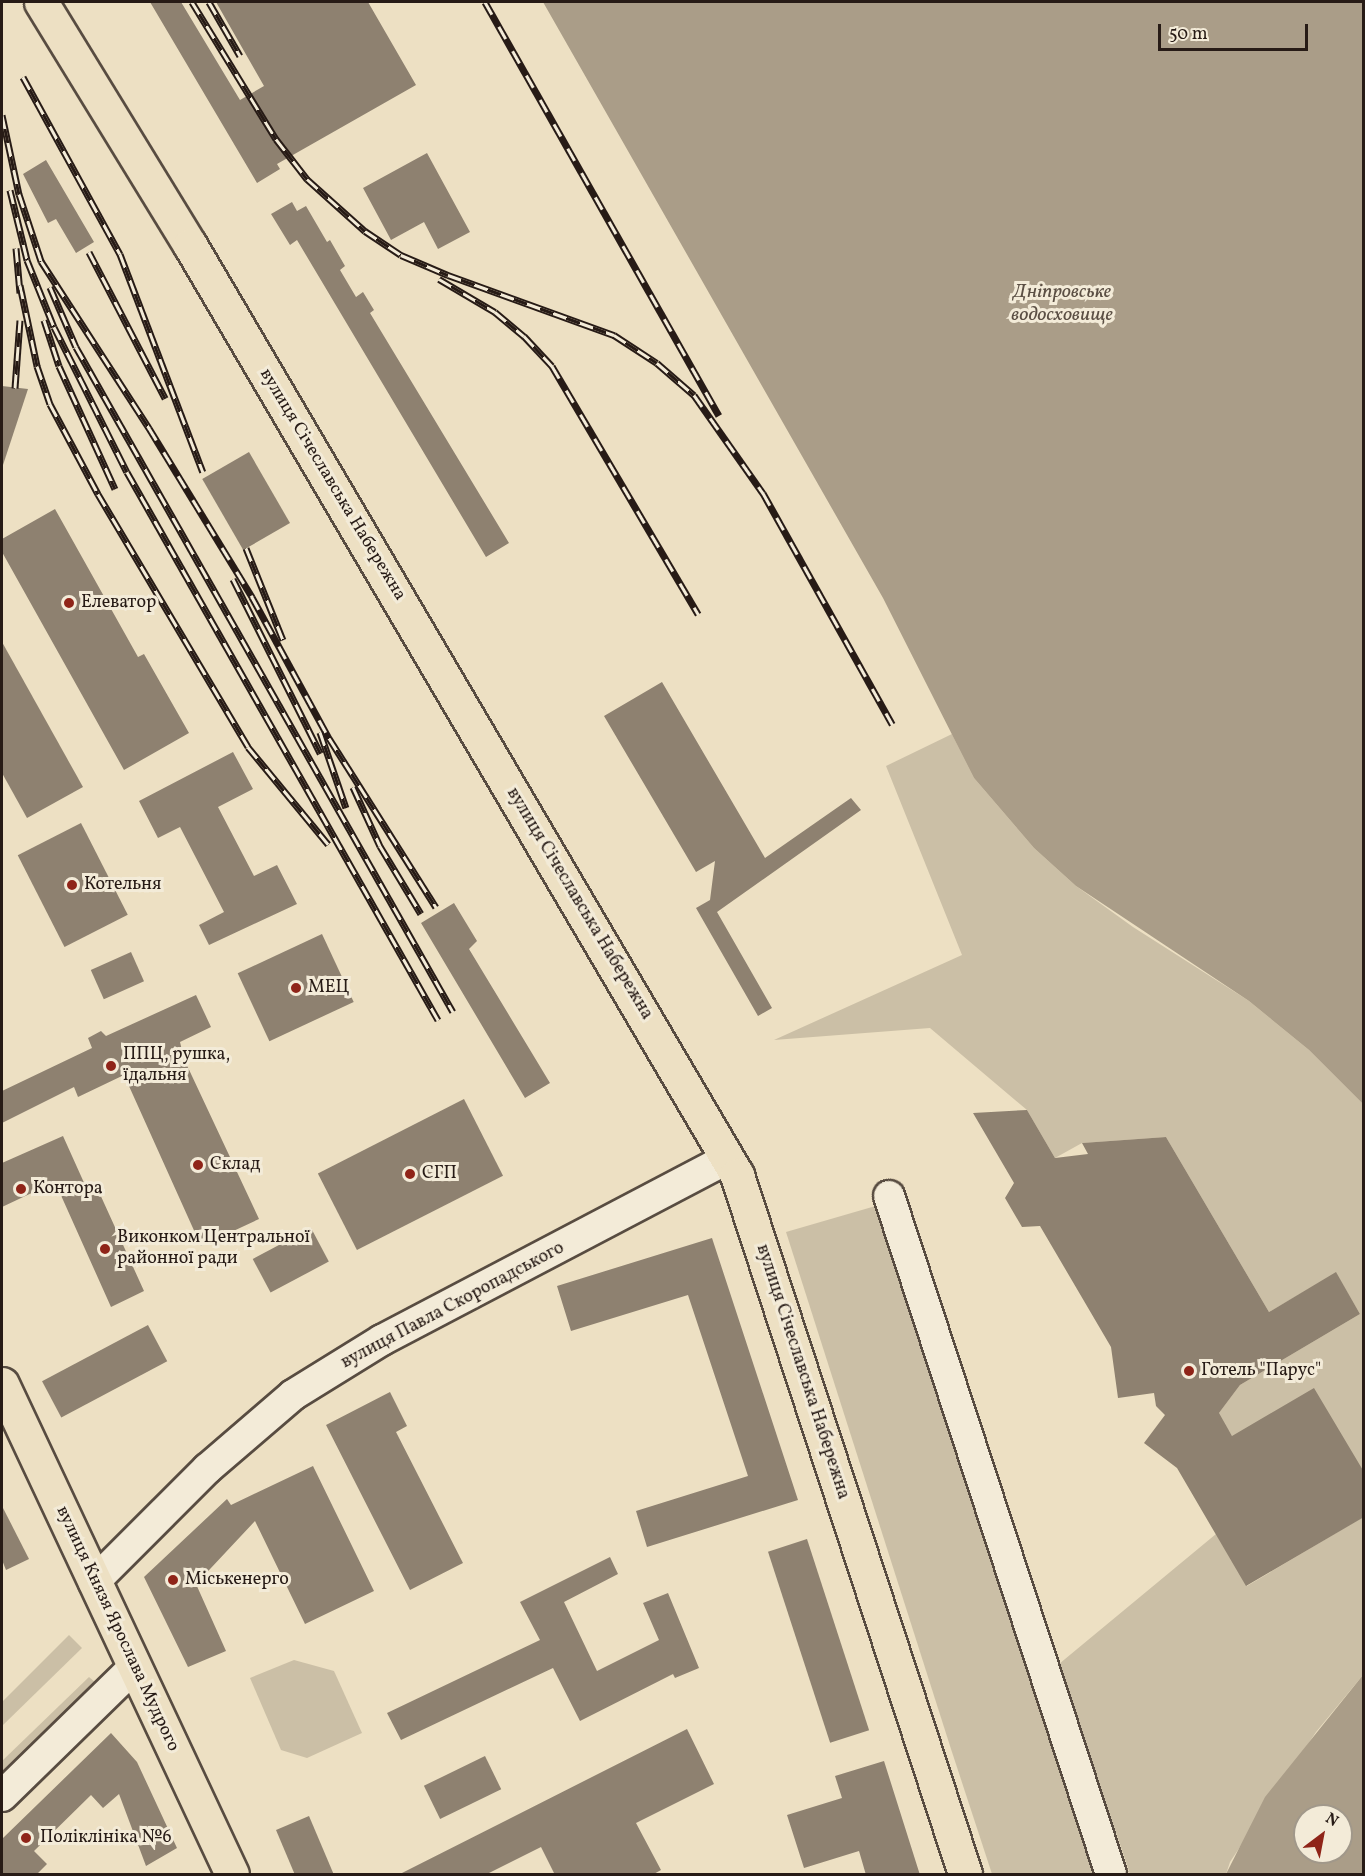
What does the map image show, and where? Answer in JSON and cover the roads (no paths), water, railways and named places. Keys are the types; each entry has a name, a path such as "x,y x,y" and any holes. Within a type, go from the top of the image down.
{"main road":[{"name":"вулиця Січеславська Набережна","path":"41,2 178,226 728,1158 748,1200 786,1334 844,1500 965,1875"},
{"name":"вулиця Князя Ярослава Мудрого","path":"2,1384 232,1875"}],"street":[{"name":"вулиця Павла Скоропадського","path":"94,1582 207,1469 293,1395 382,1340 728,1158"},
{"path":"889,1196 1111,1875"},
{"path":"2,1796 134,1667"}],"water":[{"name":"Дніпровське водосховище","path":"543,2 1363,2 1363,1104 1309,1050 1249,1001 1076,886 1034,848 974,778 883,598"},
{"path":"1363,1675 1363,1874 1226,1874 1265,1797"}],"railway":[{"path":"192,2 276,139 307,179 365,231 401,255 448,275 614,335 657,363 694,395 763,493 892,724"},
{"path":"209,2 240,56"},
{"path":"485,2 719,415"},
{"path":"23,77 120,254 203,472"},
{"path":"2,115 19,194 41,261 149,428 252,597 329,738 436,907"},
{"path":"10,190 27,260 54,327 127,472 438,1020"},
{"path":"16,248 20,293"},
{"path":"89,252 165,398"},
{"path":"439,279 495,312 524,336 552,366 698,614"},
{"path":"20,285 37,366 50,404 98,494 248,747 328,844"},
{"path":"50,287 76,347 453,1012"},
{"path":"15,388 20,320"},
{"path":"44,320 59,366 115,489"},
{"path":"246,548 283,640"},
{"path":"233,579 320,753"},
{"path":"320,732 346,808"},
{"path":"353,787 380,846 421,914"}],"place":[{"name":"Елеватор","path":"69,603"},
{"name":"Котельня","path":"72,885"},
{"name":"МЕЦ","path":"296,988"},
{"name":"ППЦ, рушка, їдальня","path":"111,1066"},
{"name":"Склад","path":"198,1165"},
{"name":"СГП","path":"410,1174"},
{"name":"Контора","path":"21,1189"},
{"name":"Виконком Центральної районної ради","path":"105,1249"},
{"name":"Готель \"Парус\"","path":"1189,1371"},
{"name":"Міськенерго","path":"173,1580"},
{"name":"Поліклініка №6","path":"26,1838"}]}
